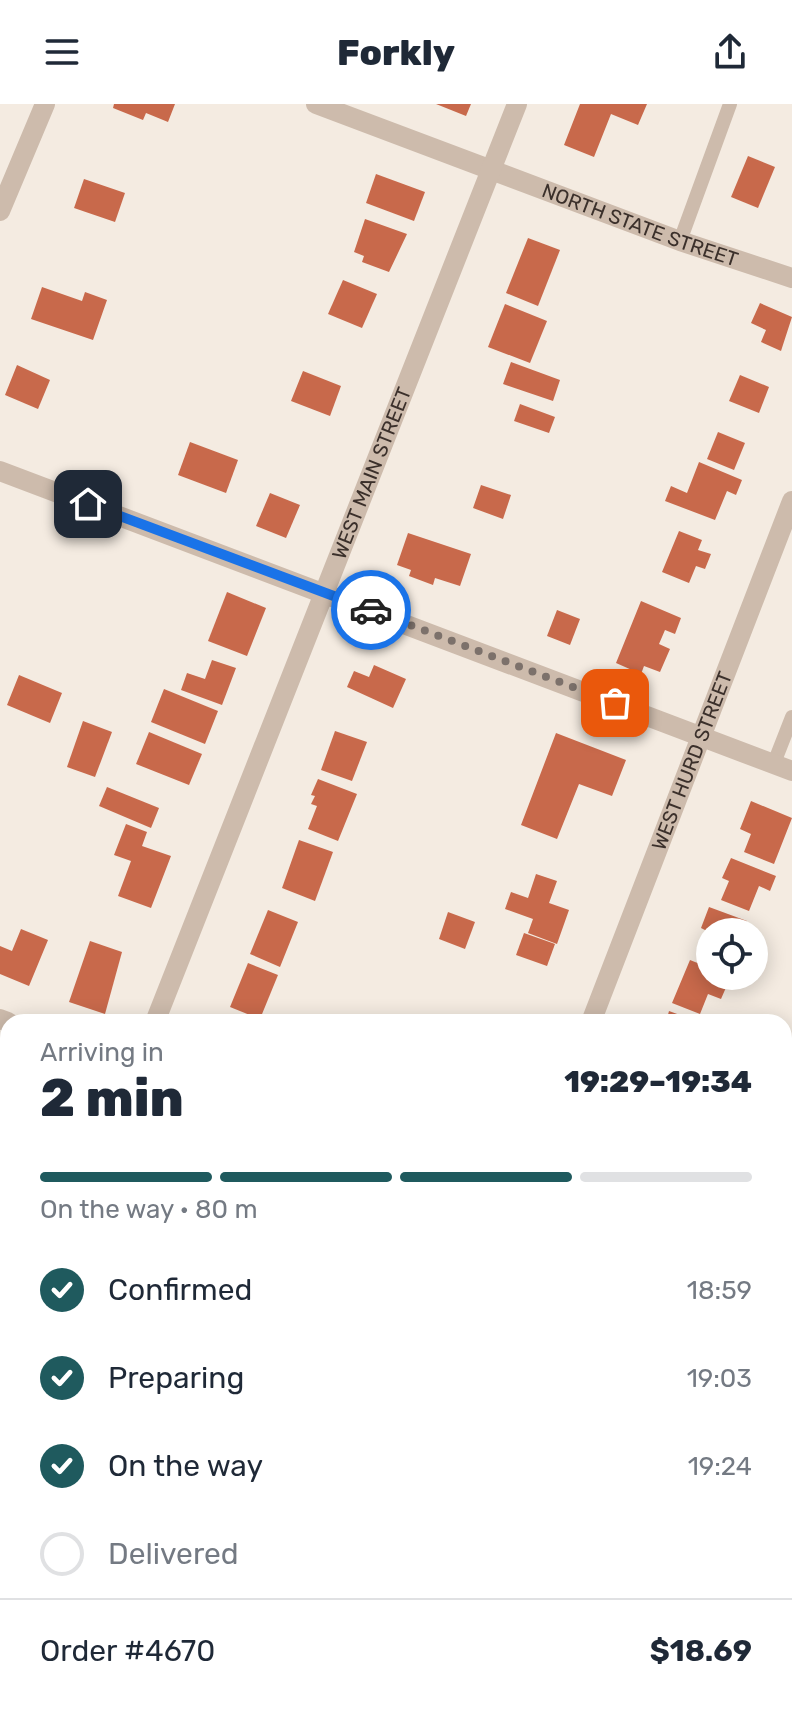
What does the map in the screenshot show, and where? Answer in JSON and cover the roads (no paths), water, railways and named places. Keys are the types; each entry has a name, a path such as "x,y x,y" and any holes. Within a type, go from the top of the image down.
{"street":[{"path":"0,211 45,104"},
{"name":"NORTH STATE STREET","path":"316,104 680,241 792,278"},
{"name":"WEST MAIN STREET","path":"158,1014 517,104"},
{"path":"0,471 783,767"},
{"name":"WEST HURD STREET","path":"594,1014 792,501"}],"lane":[{"path":"680,241 730,104"},
{"path":"783,767 792,717"}]}
